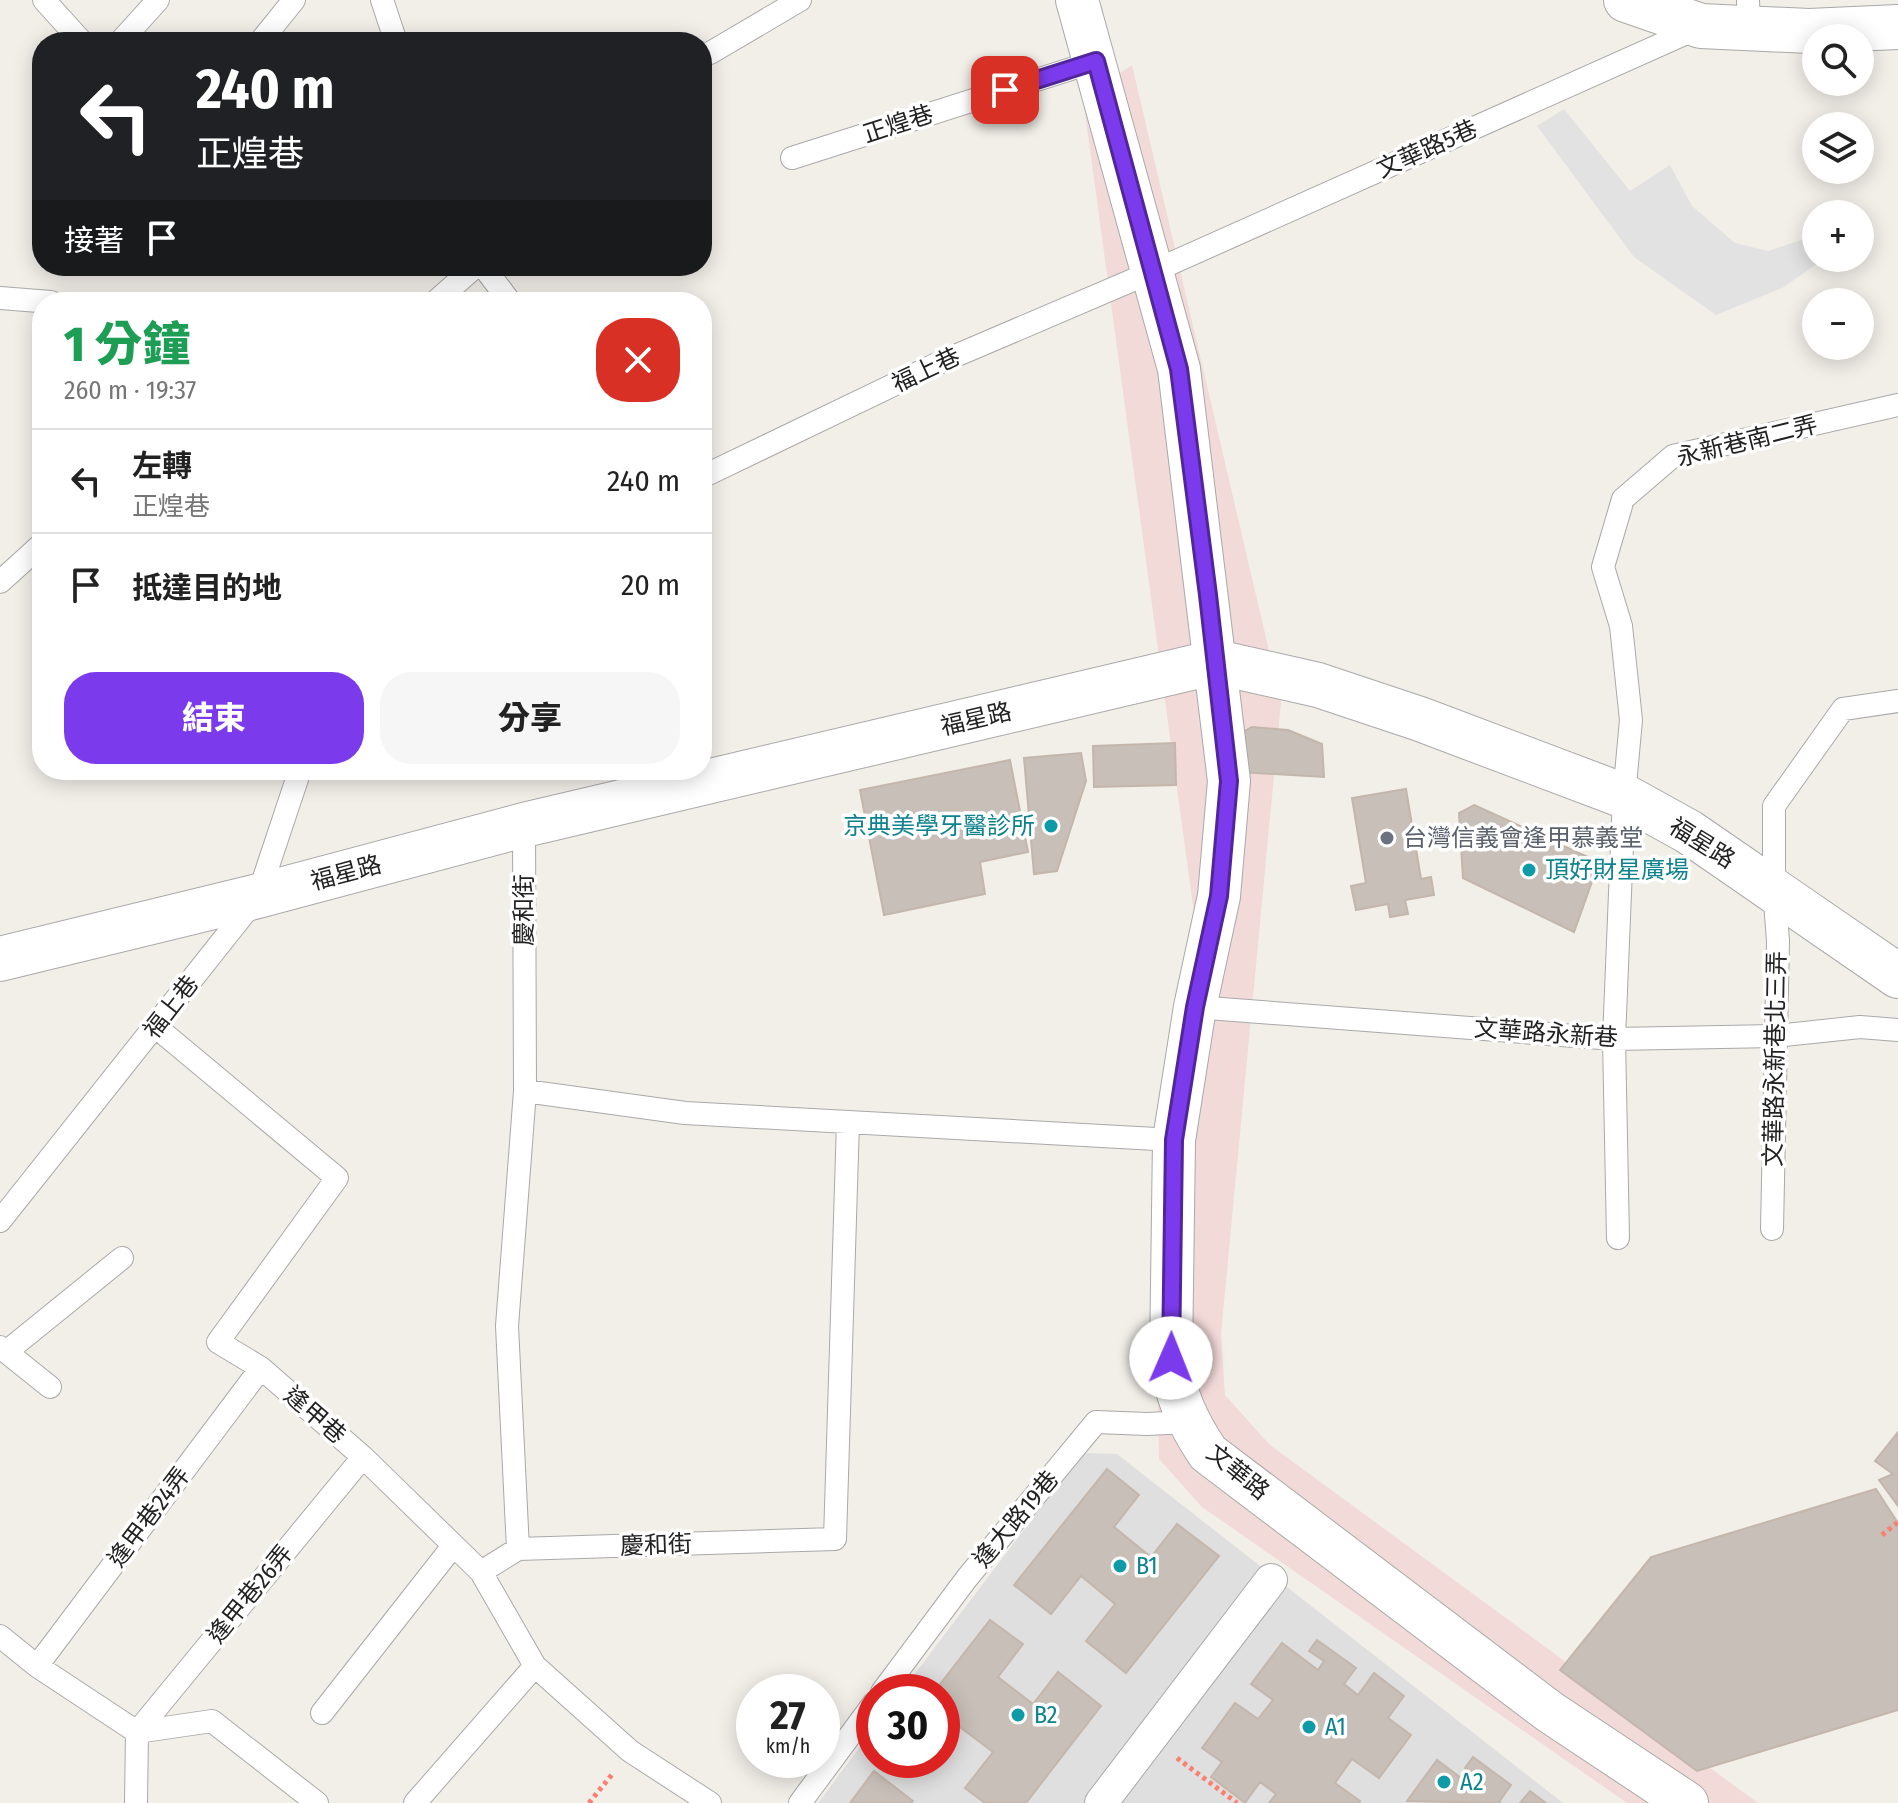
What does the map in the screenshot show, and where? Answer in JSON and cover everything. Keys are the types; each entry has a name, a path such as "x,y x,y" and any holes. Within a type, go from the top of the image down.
{"street":[{"name":"文華路","path":"1077,0 1179,369 1229,781 1219,896 1195,1007 1174,1140 1171,1358 1176,1391 1188,1422 1208,1453 1550,1712 1687,1803"},
{"path":"1626,0 1701,26 1749,14 1809,31 1898,27"},
{"name":"福星路","path":"0,959 258,896 524,825 1216,662 1318,685 1420,719 1624,796 1689,832 1898,976"},
{"path":"1101,1803 1271,1580"}],"lane":[{"path":"129,32 158,0"},
{"path":"268,32 294,0"},
{"path":"382,0 393,32"},
{"path":"712,52 800,0"},
{"path":"51,3 74,32"},
{"name":"文華路5巷","path":"1154,271 1701,26"},
{"name":"正煌巷","path":"792,158 1096,61"},
{"name":"福上巷","path":"712,472 941,362 1154,271"},
{"path":"446,292 465,276"},
{"path":"0,298 32,301"},
{"name":"永新巷南二弄","path":"1618,1238 1614,1039 1624,796 1631,720 1621,626 1603,567 1623,499 1673,456 1898,405"},
{"path":"0,582 32,553"},
{"name":"文華路永新巷北三弄","path":"1772,1229 1778,941 1774,889 1774,806 1843,709 1898,701"},
{"name":"福上巷","path":"0,1221 258,896 297,780"},
{"name":"慶和街","path":"524,825 525,1091 507,1326 518,1549 835,1539 848,1122"},
{"name":"文華路永新巷","path":"1195,1007 1614,1039 1776,1036 1860,1027 1898,1030"},
{"name":"逢甲巷","path":"156,1027 337,1178 218,1342 261,1368 363,1457 481,1572 535,1666 630,1751 710,1803"},
{"path":"525,1091 685,1113 1174,1140"},
{"path":"50,1387 3,1349 122,1258"},
{"name":"逢甲巷24弄","path":"37,1666 261,1368"},
{"name":"逢大路19巷","path":"895,1674 967,1578 1096,1422 1188,1422"},
{"name":"逢甲巷26弄","path":"137,1732 363,1457"},
{"path":"322,1713 453,1546"},
{"path":"481,1572 518,1549"},
{"path":"0,1636 37,1666 137,1732 212,1721 317,1803"},
{"path":"415,1803 535,1666"},
{"path":"800,1803 856,1727"},
{"path":"136,1803 137,1732"}],"path":[{"path":"1882,1535 1898,1522"},
{"path":"1151,1738 1237,1803"},
{"path":"589,1803 630,1751"}],"shaded area":[{"path":"1132,65 1281,702 1221,1334 1225,1395 1270,1445 1758,1803 1627,1803 1202,1507 1159,1459 1154,1194 1199,950 1083,98"},
{"path":"1564,109 1630,191 1670,165 1692,206 1735,243 1768,251 1802,240 1802,272 1805,272 1784,287 1716,315 1634,257 1537,126"},
{"path":"1082,1453 1117,1454 1563,1803 818,1803 837,1778 840,1778 856,1752 856,1778 960,1778 960,1674 915,1674"}],"building":[{"path":"1252,727 1288,730 1322,744 1324,777 1238,772 1237,735"},
{"path":"1175,743 1176,785 1094,787 1093,746"},
{"name":"京典美學牙醫診所","path":"1081,753 1086,781 1057,871 1034,874 1024,758"},
{"path":"1010,760 1028,852 980,862 985,894 884,915 860,790"},
{"name":"台灣信義會逢甲慕義堂","path":"1406,789 1421,879 1431,877 1434,895 1405,900 1408,914 1390,917 1388,904 1356,910 1351,886 1366,883 1352,798"},
{"name":"頂好財星廣場","path":"1474,805 1599,862 1574,932 1463,878 1459,813"},
{"path":"1898,1432 1898,1506 1879,1480 1893,1474 1875,1461"},
{"name":"B1","path":"1107,1469 1139,1495 1114,1527 1151,1557 1177,1524 1219,1556 1126,1673 1086,1641 1115,1604 1081,1576 1051,1614 1014,1585"},
{"path":"1876,1489 1898,1523 1898,1710 1697,1771 1560,1670 1651,1557"},
{"name":"B2","path":"990,1620 1023,1644 998,1677 1033,1704 1058,1672 1101,1706 1026,1803 985,1803 965,1788 993,1752 960,1727 960,1674 948,1674"},
{"name":"A1","path":"1317,1640 1356,1668 1344,1684 1358,1695 1374,1673 1404,1696 1388,1718 1411,1735 1379,1778 1352,1759 1335,1783 1359,1803 1269,1803 1276,1794 1260,1782 1245,1803 1211,1777 1222,1762 1202,1748 1235,1703 1258,1719 1273,1700 1251,1684 1282,1643 1318,1670 1324,1661 1309,1651"},
{"name":"A2","path":"1473,1757 1511,1785 1501,1803 1407,1801 1437,1760 1473,1787 1479,1778 1465,1768"},
{"path":"869,1778 883,1778 913,1801 911,1803 850,1803"},
{"name":"A2","path":"1530,1791 1546,1803 1520,1803"}],"place":[{"name":"京典美學牙醫診所","path":"1051,826"},
{"name":"台灣信義會逢甲慕義堂","path":"1387,838"},
{"name":"頂好財星廣場","path":"1529,870"},
{"name":"B1","path":"1120,1566"},
{"name":"B2","path":"1018,1715"},
{"name":"A1","path":"1309,1727"},
{"name":"A2","path":"1444,1782"}],"route":[{"path":"1005,90 1096,61 1179,369 1229,781 1219,896 1195,1007 1174,1140 1171,1358"}]}
